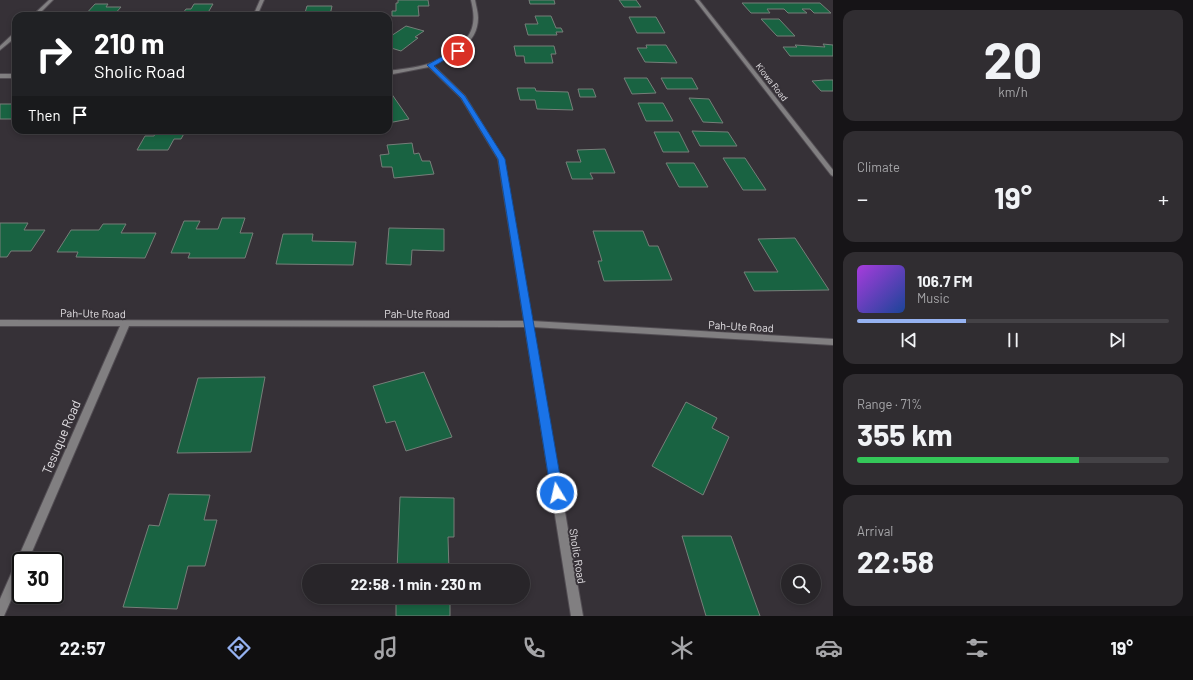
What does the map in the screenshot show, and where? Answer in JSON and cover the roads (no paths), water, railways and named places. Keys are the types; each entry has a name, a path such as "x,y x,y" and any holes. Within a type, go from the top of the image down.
{"street":[{"path":"38,12 51,0"},
{"path":"258,12 262,0"},
{"path":"392,71 430,65 458,51 473,33 476,19 473,0"},
{"name":"Kiowa Road","path":"696,0 833,174"},
{"path":"0,49 12,38"},
{"name":"Sholic Road","path":"430,65 463,97 502,159 577,616"},
{"path":"0,76 12,76"},
{"name":"Pah-Ute Road","path":"0,323 125,325 530,324 833,342"},
{"name":"Tesuque Road","path":"26,552 125,325"},
{"name":"Tesuque Road","path":"0,612 12,585"}]}
